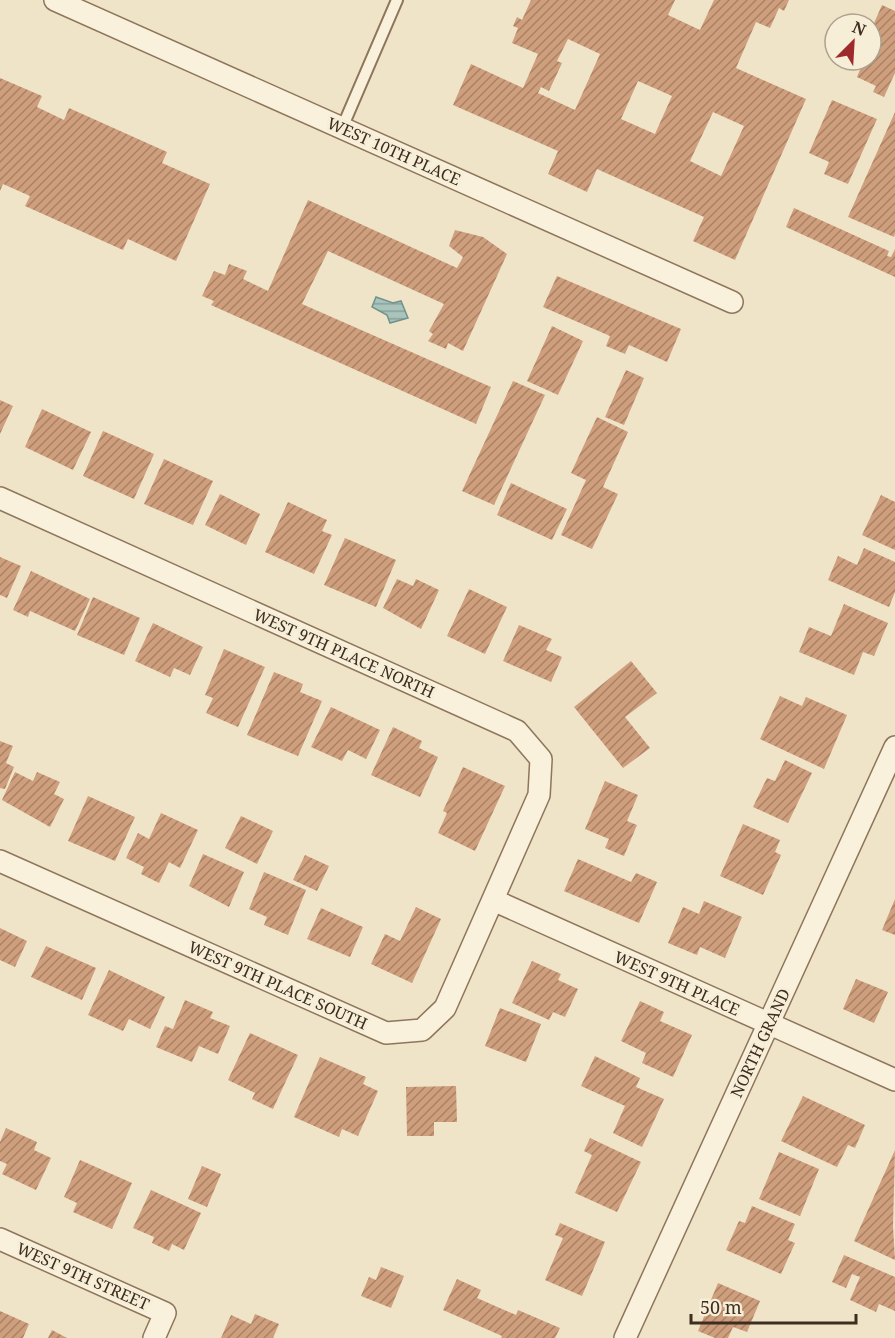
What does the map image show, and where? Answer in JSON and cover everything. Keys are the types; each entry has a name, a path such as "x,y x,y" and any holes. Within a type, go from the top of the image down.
{"street":[{"name":"WEST 10TH PLACE","path":"55,0 732,302"},
{"name":"WEST 9TH PLACE NORTH","path":"0,498 517,731 541,759 539,795 493,900"},
{"name":"NORTH GRAND","path":"625,1338 895,747"},
{"name":"WEST 9TH PLACE SOUTH","path":"0,861 386,1033 422,1030 445,1008 493,900"},
{"name":"WEST 9TH PLACE","path":"493,900 895,1080"},
{"name":"WEST 9TH STREET","path":"0,1239 165,1313 154,1338"}],"lane":[{"path":"342,128 397,0"}],"water":[{"path":"376,297 393,303 401,301 408,318 390,323 387,315 372,307"}],"building":[{"path":"531,0 675,0 668,15 700,30 714,0 789,0 784,11 779,8 770,28 756,22 736,68 806,99 735,260 693,241 704,217 597,169 587,192 548,174 558,151 453,105 471,64 523,88 538,54 512,43 518,28 513,26 517,17 522,20","holes":["568,39 600,54 575,110 538,93 541,87 549,91 562,63 557,61","638,81 672,96 655,134 621,119","713,112 744,126 721,176 690,161"]},
{"path":"882,5 895,11 895,73 884,97 873,92 876,86 857,77 859,72 883,72 883,12 879,12"},
{"path":"0,78 42,96 37,107 64,120 69,108 167,152 162,163 210,184 176,261 128,239 123,250 25,206 30,196 3,184 0,191"},
{"path":"832,100 877,119 848,184 824,174 829,162 809,153"},
{"path":"895,112 895,234 894,237 848,217"},
{"path":"308,200 457,268 463,257 449,246 455,230 483,237 507,254 463,351 448,343 446,349 428,341 433,334 429,331 444,304 328,251 302,304 491,387 476,424 211,305 214,301 202,296 214,271 225,275 229,264 247,271 243,279 268,291"},
{"path":"794,208 889,251 887,256 891,257 895,249 895,277 786,227"},
{"path":"557,276 681,329 667,362 629,345 625,354 606,346 610,336 543,307"},
{"path":"552,326 583,341 558,395 527,381"},
{"path":"626,370 644,378 624,425 605,417"},
{"path":"513,381 545,395 494,505 462,491"},
{"path":"0,400 13,406 0,434"},
{"path":"42,409 91,432 73,470 25,447"},
{"path":"597,417 628,432 603,487 618,494 592,549 561,535 586,480 571,473"},
{"path":"103,431 154,454 134,499 83,476"},
{"path":"164,459 213,481 193,525 144,504"},
{"path":"511,483 567,509 552,540 497,515"},
{"path":"220,494 260,514 246,545 205,525"},
{"path":"881,495 895,502 895,550 862,535"},
{"path":"288,502 327,520 322,531 332,535 314,574 265,552"},
{"path":"345,538 396,560 376,607 324,585"},
{"path":"864,548 895,562 895,592 889,607 828,580 838,556 857,565"},
{"path":"0,557 21,566 7,598 0,595"},
{"path":"31,571 90,599 75,631 30,611 28,617 13,610"},
{"path":"397,579 413,586 416,579 439,590 421,629 383,608"},
{"path":"469,589 507,607 485,654 447,636"},
{"path":"93,597 140,618 124,655 77,635"},
{"path":"844,604 888,623 874,656 863,652 854,675 799,652 809,627 831,636"},
{"path":"153,623 203,647 190,675 174,668 170,677 135,661"},
{"path":"519,625 552,639 546,650 562,657 551,682 503,661"},
{"path":"224,649 265,667 238,727 206,713 213,698 205,695"},
{"path":"631,661 657,693 625,717 650,748 623,768 574,707"},
{"path":"274,672 303,684 300,692 322,701 298,756 247,735"},
{"path":"780,696 802,706 806,697 847,715 824,769 760,739"},
{"path":"331,707 380,730 366,759 348,750 342,761 311,747"},
{"path":"393,727 422,741 419,748 438,757 420,797 371,775"},
{"path":"0,741 13,746 6,763 14,767 5,789 0,788"},
{"path":"785,760 812,773 788,823 753,807 767,778 775,781"},
{"path":"463,767 505,786 475,851 438,833 447,813 443,811"},
{"path":"15,772 33,781 37,772 60,782 54,794 64,799 50,827 2,800"},
{"path":"605,781 638,795 627,821 637,825 624,856 605,848 609,839 585,829"},
{"path":"88,796 135,817 115,861 68,841"},
{"path":"161,813 198,830 180,868 169,862 159,883 141,874 144,867 126,858 138,833 149,839"},
{"path":"241,816 273,831 257,864 225,848"},
{"path":"743,824 780,840 775,852 781,855 763,895 720,876"},
{"path":"203,854 244,872 229,907 189,886"},
{"path":"305,855 329,866 317,891 293,880"},
{"path":"578,859 631,882 636,873 657,882 639,923 564,891"},
{"path":"264,872 306,890 288,935 264,925 267,917 249,909"},
{"path":"895,899 895,935 882,930"},
{"path":"704,901 742,917 725,958 700,947 697,955 668,943 683,907 699,914"},
{"path":"416,907 441,919 412,983 371,964 385,934 400,941"},
{"path":"321,908 363,927 350,957 307,939"},
{"path":"0,928 27,941 15,967 0,960"},
{"path":"46,946 96,968 82,1000 31,977"},
{"path":"532,961 561,974 558,980 578,989 565,1017 553,1012 549,1020 512,1003"},
{"path":"109,970 165,997 150,1029 129,1019 123,1031 88,1015"},
{"path":"856,979 888,992 874,1023 843,1009"},
{"path":"185,1000 213,1012 210,1018 230,1026 218,1054 199,1046 192,1062 156,1047 165,1026 173,1029"},
{"path":"640,1001 664,1012 660,1021 692,1035 673,1077 642,1063 646,1053 621,1041"},
{"path":"500,1008 541,1024 526,1062 485,1046"},
{"path":"250,1033 298,1055 273,1109 252,1099 255,1093 228,1080"},
{"path":"595,1056 640,1078 636,1087 664,1099 642,1147 613,1133 625,1106 581,1086"},
{"path":"320,1057 366,1077 363,1084 378,1091 358,1136 342,1129 339,1137 294,1117"},
{"path":"456,1086 457,1122 434,1122 434,1136 407,1136 406,1087"},
{"path":"803,1096 865,1125 855,1148 848,1145 837,1167 781,1141"},
{"path":"6,1128 37,1142 34,1150 51,1158 36,1190 2,1174 7,1164 0,1161 0,1142"},
{"path":"590,1138 641,1162 617,1212 575,1193 592,1155 584,1151"},
{"path":"895,1150 893,1226 895,1260 854,1241"},
{"path":"779,1152 819,1169 800,1216 759,1199"},
{"path":"80,1160 132,1183 112,1229 73,1212 77,1203 64,1197"},
{"path":"202,1166 221,1174 207,1207 188,1199"},
{"path":"151,1190 201,1213 184,1250 172,1244 169,1251 152,1243 154,1237 133,1228"},
{"path":"752,1206 795,1224 788,1240 795,1243 781,1274 726,1250 739,1221 745,1223"},
{"path":"560,1223 605,1242 582,1296 545,1280 563,1238 555,1235"},
{"path":"844,1255 895,1277 895,1311 879,1304 876,1312 850,1300 860,1277 852,1274 846,1288 832,1282"},
{"path":"381,1267 404,1276 391,1308 361,1296 369,1277 376,1280"},
{"path":"457,1279 481,1290 477,1298 516,1315 518,1310 560,1328 555,1338 501,1338 502,1336 443,1310"},
{"path":"718,1283 760,1301 747,1332 733,1327 728,1338 715,1338 698,1331"},
{"path":"0,1311 29,1324 23,1338 0,1338"},
{"path":"255,1314 279,1324 273,1338 221,1338 231,1315 251,1324"},
{"path":"52,1330 67,1338 48,1338"}]}
